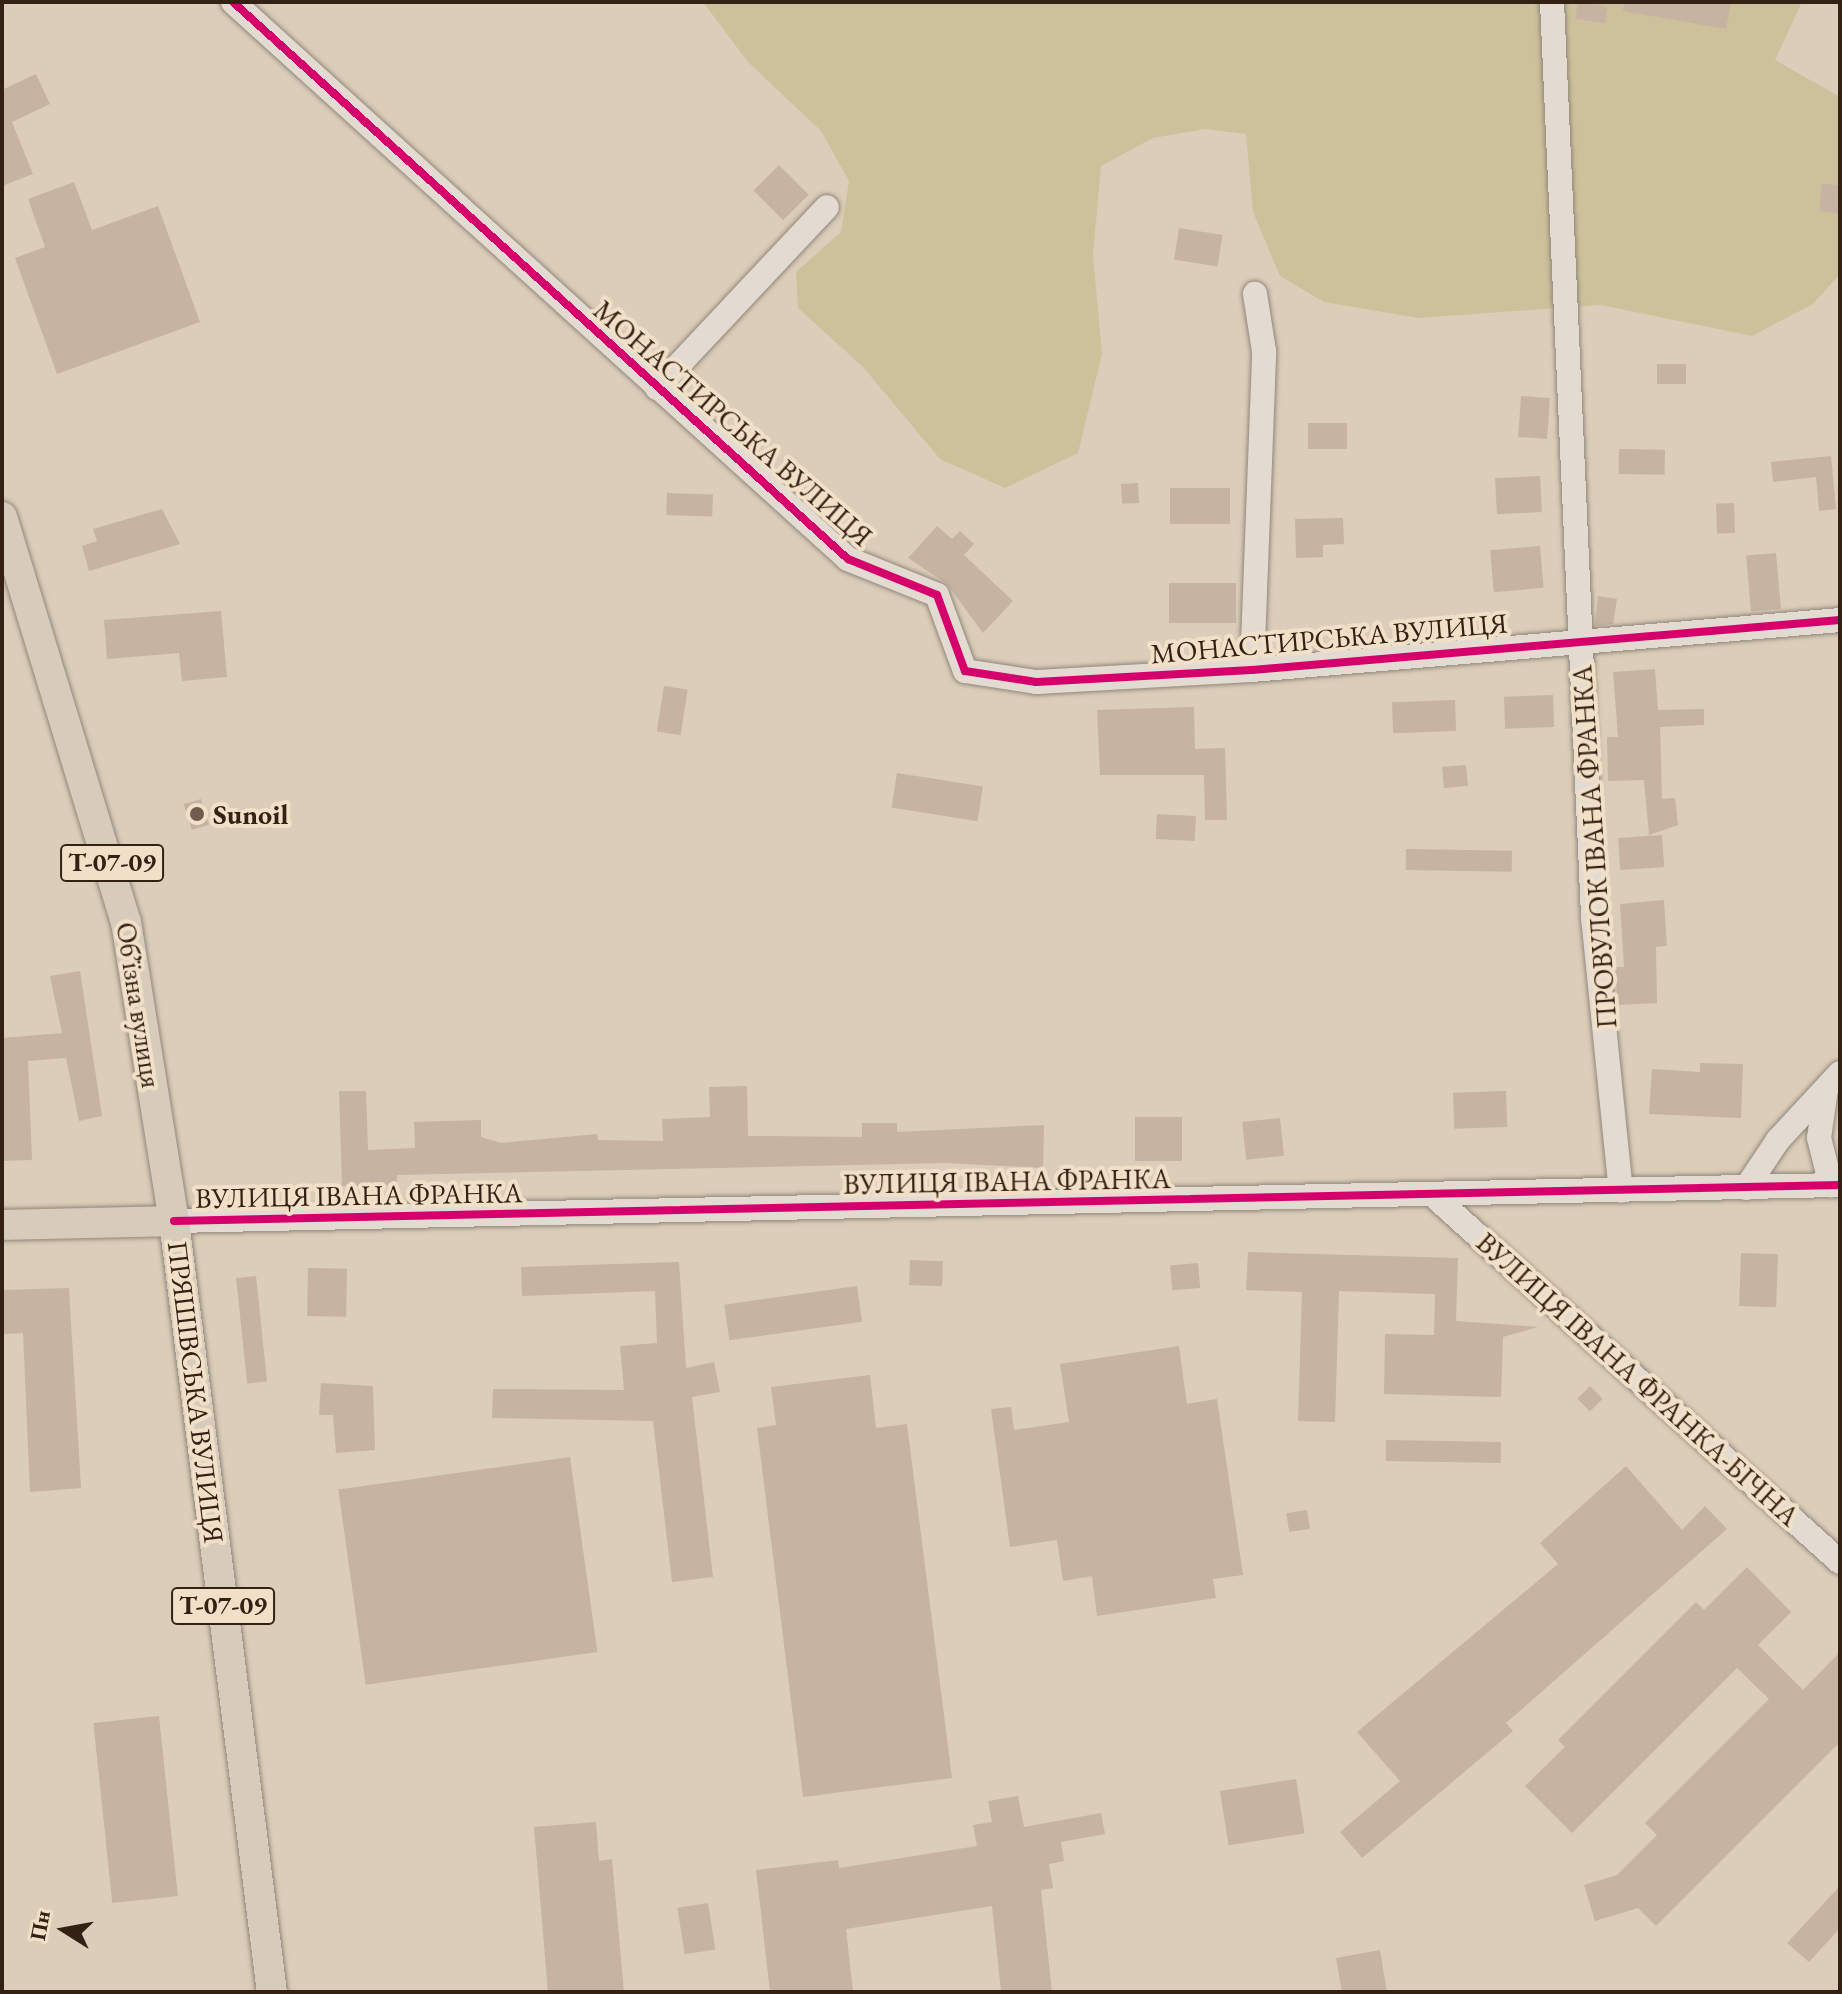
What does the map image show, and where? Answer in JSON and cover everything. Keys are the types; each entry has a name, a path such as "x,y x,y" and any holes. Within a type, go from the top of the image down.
{"main road":[{"name":"Обʼїзна вулиця","path":"2,517 117,878 174,1221"},
{"name":"ВУЛИЦЯ ІВАНА ФРАНКА","path":"2,1225 174,1221"},
{"name":"ПРЯШІВСЬКА ВУЛИЦЯ","path":"174,1221 272,1992"}],"street":[{"name":"МОНАСТИРСЬКА ВУЛИЦЯ","path":"233,2 848,559 937,595 965,671 1036,682 1252,670 1581,639 1840,620"},
{"name":"ПРОВУЛОК ІВАНА ФРАНКА","path":"1552,2 1593,917 1621,1191"},
{"path":"657,388 827,207"},
{"path":"1252,670 1264,351 1255,294"},
{"path":"1833,1081 1819,1138 1836,1185"},
{"path":"1746,1188 1833,1081"},
{"name":"ВУЛИЦЯ ІВАНА ФРАНКА","path":"174,1221 1435,1197 1836,1185"},
{"name":"ВУЛИЦЯ ІВАНА ФРАНКА-БІЧНА","path":"1435,1197 1840,1562"}],"shaded area":[{"path":"703,2 1802,2 1775,60 1840,97 1840,274 1813,304 1752,336 1601,305 1418,318 1324,302 1280,276 1253,212 1246,134 1205,129 1153,138 1101,166 1093,255 1102,354 1078,453 1005,488 940,459 863,367 798,308 796,272 841,232 849,181 821,131 748,62"}],"building":[{"path":"1578,2 1608,7 1605,23 1575,19"},
{"path":"1624,2 1731,2 1726,29 1623,11"},
{"path":"36,74 50,104 12,122 33,174 2,186 2,90"},
{"path":"779,165 809,195 783,220 754,190"},
{"path":"74,182 92,230 158,206 200,322 57,374 15,258 45,247 28,199"},
{"path":"1822,184 1840,185 1840,214 1819,211"},
{"path":"1179,228 1222,235 1217,266 1174,260"},
{"path":"1657,364 1686,364 1686,384 1657,384"},
{"path":"1521,396 1550,398 1547,439 1518,437"},
{"path":"1308,423 1347,423 1347,449 1308,449"},
{"path":"1619,449 1665,450 1665,475 1619,474"},
{"path":"1831,456 1836,509 1819,511 1816,477 1773,482 1771,462"},
{"path":"1540,476 1542,512 1497,514 1495,478"},
{"path":"1138,483 1139,503 1122,504 1121,484"},
{"path":"1170,488 1230,488 1230,524 1170,524"},
{"path":"667,493 713,495 712,517 666,515"},
{"path":"1734,503 1735,533 1717,534 1716,504"},
{"path":"162,509 180,544 89,571 82,546 97,541 93,529"},
{"path":"1343,518 1344,544 1323,545 1323,557 1296,558 1295,519"},
{"path":"937,526 952,539 960,531 974,544 964,555 1013,601 983,633 947,584 908,558"},
{"path":"1540,546 1544,588 1494,592 1490,550"},
{"path":"1776,553 1781,609 1751,611 1746,556"},
{"path":"1169,583 1236,583 1236,623 1169,623"},
{"path":"1598,596 1617,599 1613,624 1595,626"},
{"path":"221,611 227,677 182,681 179,653 107,659 104,620"},
{"path":"1655,669 1658,710 1704,709 1704,725 1660,727 1662,799 1675,798 1678,825 1649,835 1644,780 1608,781 1607,737 1618,737 1613,672"},
{"path":"664,686 688,690 681,735 657,731"},
{"path":"1553,695 1554,727 1505,729 1504,697"},
{"path":"1455,700 1456,731 1393,733 1392,702"},
{"path":"1194,707 1195,749 1225,748 1227,820 1205,820 1204,775 1100,775 1097,710"},
{"path":"1466,765 1468,786 1444,788 1442,767"},
{"path":"897,773 983,787 977,821 892,808"},
{"name":"Sunoil","path":"201,799 209,825 192,830 184,804"},
{"path":"1157,814 1196,816 1195,841 1156,839"},
{"path":"1662,835 1664,867 1620,870 1618,838"},
{"path":"1406,849 1512,851 1512,872 1406,870"},
{"path":"1664,900 1667,946 1656,947 1657,1003 1618,1005 1615,967 1624,967 1620,904"},
{"path":"80,971 102,1116 79,1121 66,1058 28,1061 32,1160 2,1161 2,1038 62,1033 50,976"},
{"path":"1700,1063 1743,1064 1741,1118 1649,1114 1652,1069 1700,1072"},
{"path":"747,1086 748,1136 862,1137 862,1123 897,1123 897,1132 1044,1125 1043,1168 945,1163 397,1175 397,1185 342,1186 339,1091 366,1091 368,1150 415,1148 414,1122 481,1120 481,1137 501,1143 597,1134 598,1140 663,1141 662,1119 710,1117 709,1087"},
{"path":"1506,1091 1507,1127 1454,1129 1453,1093"},
{"path":"1135,1117 1182,1117 1182,1161 1135,1161"},
{"path":"1280,1118 1284,1156 1246,1160 1242,1122"},
{"path":"1248,1252 1458,1258 1456,1321 1538,1327 1503,1337 1501,1397 1384,1394 1385,1334 1434,1335 1435,1294 1339,1291 1335,1422 1298,1421 1302,1292 1246,1290"},
{"path":"1741,1253 1778,1254 1776,1307 1739,1306"},
{"path":"910,1260 943,1261 942,1286 909,1285"},
{"path":"679,1262 686,1368 714,1362 720,1392 692,1397 713,1577 672,1582 653,1421 492,1418 493,1389 624,1390 620,1346 657,1343 655,1291 522,1296 521,1267"},
{"path":"1198,1263 1200,1288 1172,1290 1170,1265"},
{"path":"308,1268 347,1269 346,1317 307,1316"},
{"path":"256,1276 267,1381 247,1384 236,1278"},
{"path":"857,1286 862,1322 729,1340 724,1305"},
{"path":"69,1288 81,1488 30,1492 23,1333 2,1334 2,1290"},
{"path":"1179,1346 1187,1404 1217,1399 1243,1575 1213,1579 1216,1598 1097,1616 1092,1576 1063,1581 1057,1540 1010,1547 991,1409 1011,1407 1014,1430 1069,1422 1060,1364"},
{"path":"870,1375 876,1428 907,1424 952,1778 803,1797 757,1428 776,1425 771,1387"},
{"path":"321,1383 373,1386 375,1450 336,1453 333,1415 319,1415"},
{"path":"1590,1386 1603,1399 1590,1411 1577,1399"},
{"path":"1386,1440 1501,1442 1501,1463 1386,1461"},
{"path":"570,1457 597,1652 366,1685 338,1490"},
{"path":"1626,1466 1682,1530 1705,1506 1727,1529 1506,1723 1513,1731 1362,1858 1340,1832 1400,1781 1357,1732 1558,1564 1540,1543"},
{"path":"1307,1510 1310,1529 1289,1532 1286,1513"},
{"path":"1747,1567 1791,1612 1758,1645 1803,1690 1840,1652 1840,1742 1656,1926 1638,1908 1595,1921 1584,1885 1617,1875 1657,1835 1645,1823 1769,1699 1737,1668 1572,1833 1525,1786 1565,1747 1558,1740 1696,1602 1704,1610"},
{"path":"159,1716 178,1896 112,1903 93,1723"},
{"path":"1296,1779 1305,1833 1229,1845 1220,1791"},
{"path":"1018,1796 1024,1827 1101,1813 1105,1834 1061,1842 1064,1861 1049,1864 1053,1888 1041,1890 1052,1992 1001,1992 992,1906 846,1929 853,1992 770,1992 756,1870 838,1860 839,1868 977,1846 973,1825 992,1822 988,1801"},
{"path":"596,1822 599,1861 612,1859 624,1992 548,1992 534,1827"},
{"path":"1840,1886 1840,1928 1809,1962 1787,1943"},
{"path":"708,1903 715,1949 685,1954 677,1908"},
{"path":"1380,1950 1387,1992 1342,1992 1336,1958"}],"cycle path":[{"path":"233,2 848,559 937,595 965,671 1036,682 1252,670 1840,620"},
{"path":"174,1221 1840,1185"}],"place":[{"name":"Sunoil","path":"197,814"}]}
